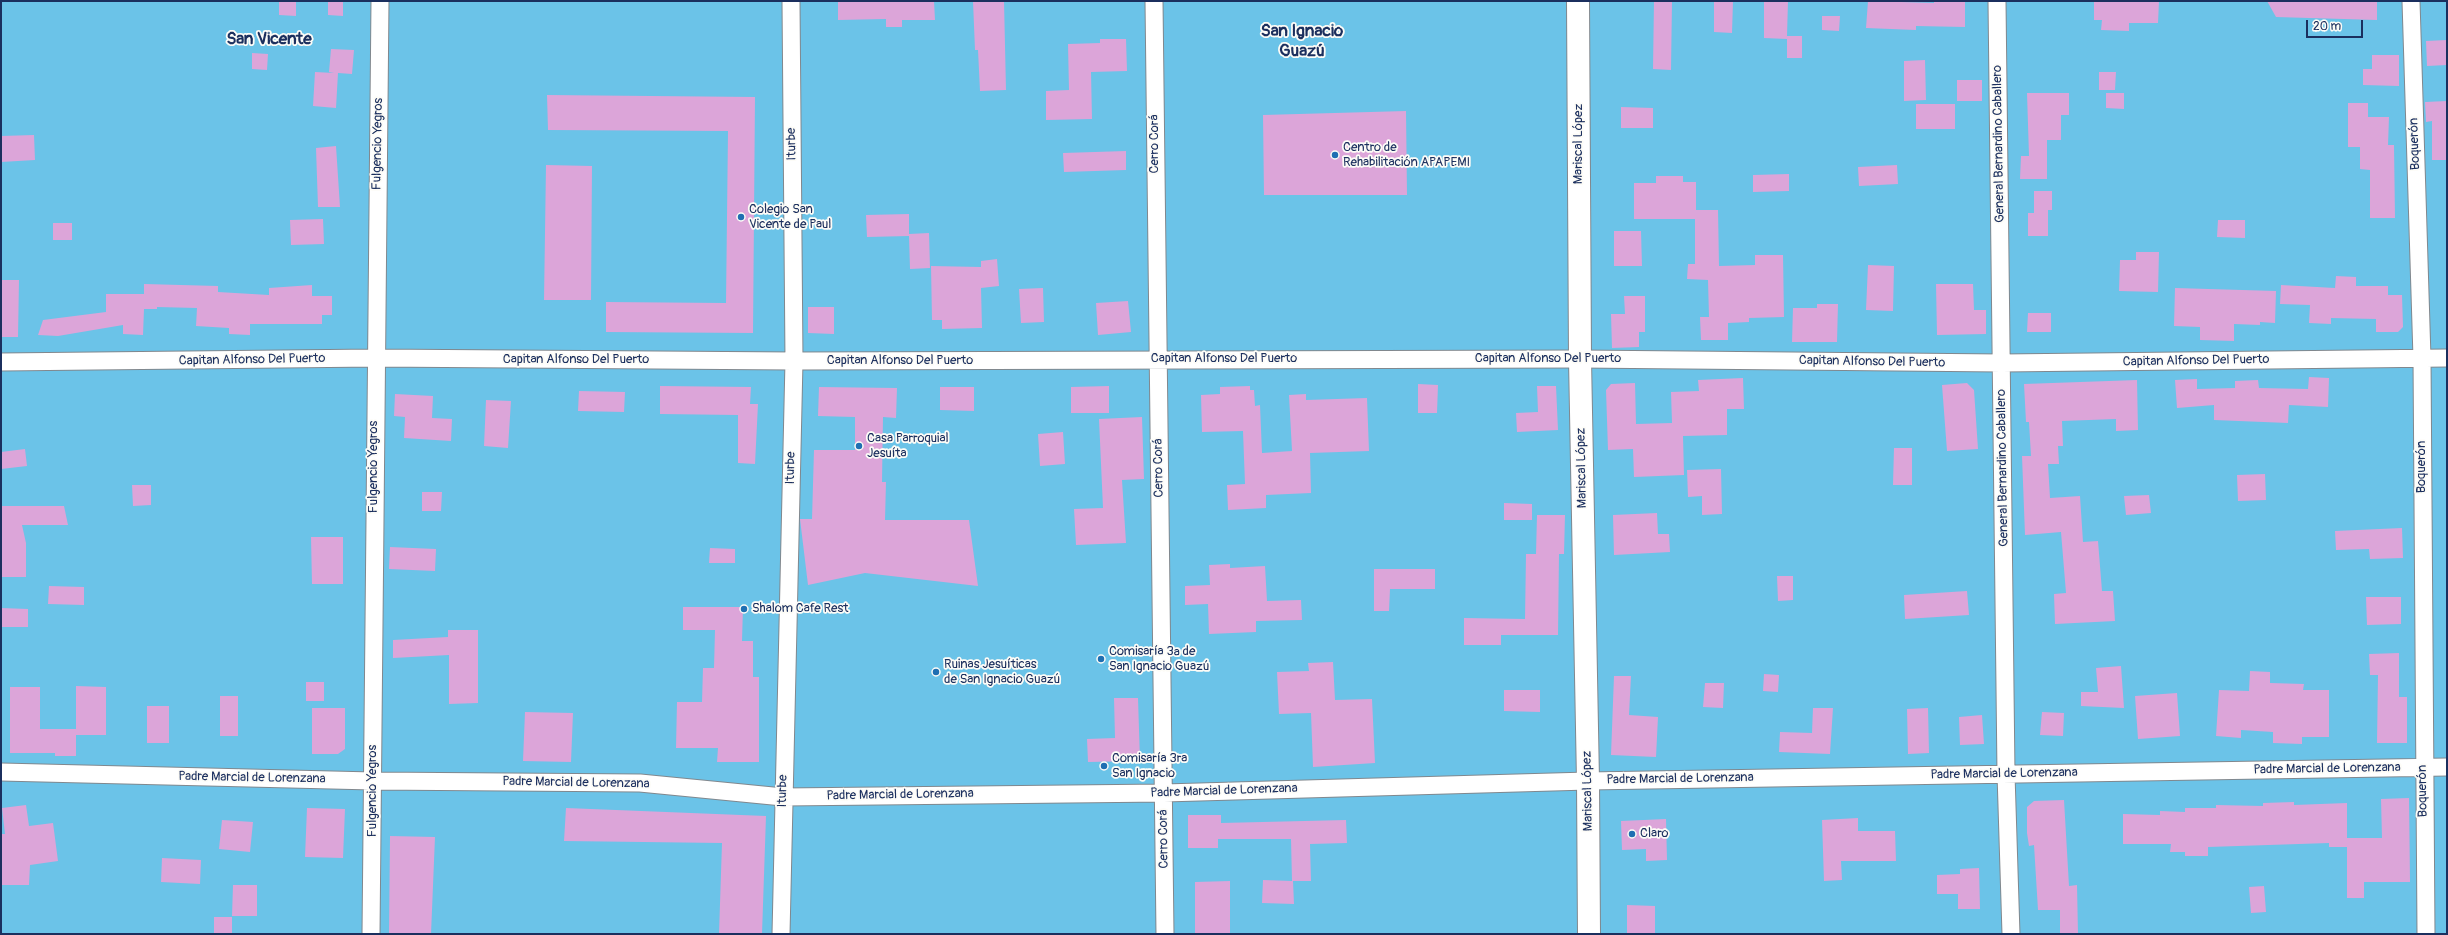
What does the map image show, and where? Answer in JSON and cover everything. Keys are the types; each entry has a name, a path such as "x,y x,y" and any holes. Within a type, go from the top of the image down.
{"main road":[{"name":"Mariscal López","path":"1578,1 1580,359 1588,781 1589,934"}],"street":[{"name":"Fulgencio Yegros","path":"371,934 375,358 380,1"},
{"name":"Iturbe","path":"781,934 794,361 791,1"},
{"name":"Cerro Corá","path":"1154,1 1157,359 1165,934"},
{"name":"General Bernardino Caballero","path":"1997,1 2006,774 2010,934"},
{"name":"Boquerón","path":"2411,1 2422,358 2423,768 2426,934"},
{"name":"Capitan Alfonso Del Puerto","path":"1,362 375,358 794,361 1580,359 2002,363 2447,358"},
{"name":"Padre Marcial de Lorenzana","path":"1,772 373,781 640,783 783,797 1164,793 1588,781 2447,767"}],"water":[{"path":"1,1 2447,1 2447,934 1,934"}],"building":[{"path":"279,1 296,1 296,16 279,15"},
{"path":"328,1 343,1 343,16 328,15"},
{"path":"838,1 934,1 935,20 902,20 902,27 886,27 886,19 838,20"},
{"path":"973,1 1004,1 1006,90 980,91 978,50 975,50"},
{"path":"1654,1 1672,1 1671,70 1653,69"},
{"path":"1714,1 1733,1 1732,33 1714,32"},
{"path":"1764,1 1788,1 1787,36 1802,36 1802,58 1787,58 1787,39 1764,38"},
{"path":"1868,1 1934,3 1934,1 1965,1 1965,27 1916,26 1916,30 1866,28"},
{"path":"2159,1 2158,23 2129,23 2129,31 2101,30 2102,20 2094,20 2094,2"},
{"path":"2267,1 2377,1 2377,20 2276,17"},
{"path":"1822,16 1840,16 1839,31 1822,30"},
{"path":"1100,39 1126,39 1127,71 1091,72 1092,119 1046,120 1046,91 1069,90 1068,44 1100,43"},
{"path":"2447,40 2447,65 2427,66 2426,41"},
{"path":"331,49 354,50 352,74 338,73 336,108 313,106 315,72 334,73 329,72"},
{"path":"252,53 268,54 267,70 252,69"},
{"path":"2372,55 2399,55 2399,86 2363,85 2363,69 2372,69"},
{"path":"1925,60 1926,100 1904,101 1904,61"},
{"path":"2099,72 2116,72 2115,90 2099,90"},
{"path":"1957,80 1982,80 1982,101 1957,101"},
{"path":"2027,93 2069,93 2069,115 2061,115 2061,140 2047,140 2047,179 2020,179 2021,156 2029,156"},
{"path":"2106,93 2124,93 2124,109 2106,108"},
{"name":"Colegio San Vicente de Paul","path":"547,95 755,97 753,333 606,332 606,302 726,303 728,131 548,130"},
{"path":"2447,101 2447,160 2432,160 2432,121 2426,122 2425,102"},
{"path":"2348,103 2368,103 2368,117 2389,117 2388,145 2394,145 2395,218 2370,218 2370,170 2360,169 2360,147 2348,147"},
{"path":"1916,104 1955,104 1955,129 1916,129"},
{"path":"1621,107 1653,108 1653,128 1621,128"},
{"name":"Centro de Rehabilitación APAPEMI","path":"1406,111 1407,195 1264,195 1263,115"},
{"path":"34,135 35,160 1,162 1,136"},
{"path":"336,146 340,207 318,207 316,148"},
{"path":"1126,151 1126,170 1064,172 1063,153"},
{"path":"546,165 592,166 591,300 544,300"},
{"path":"1897,165 1898,184 1859,186 1858,167"},
{"path":"1789,174 1789,191 1753,192 1753,175"},
{"path":"1656,176 1683,176 1683,182 1696,182 1696,210 1718,210 1719,266 1755,265 1755,255 1783,255 1784,317 1749,318 1749,322 1728,323 1728,340 1701,340 1700,317 1709,317 1708,280 1687,279 1688,264 1695,264 1695,219 1634,219 1634,183 1656,183"},
{"path":"2034,191 2052,191 2052,210 2048,210 2048,236 2028,236 2028,213 2034,213"},
{"path":"909,214 909,234 929,233 930,268 910,269 909,236 867,237 866,215"},
{"path":"323,219 324,244 291,245 290,220"},
{"path":"2218,220 2245,220 2245,238 2217,237"},
{"path":"53,223 72,223 72,240 53,240"},
{"path":"1614,231 1641,231 1642,266 1614,266"},
{"path":"2136,252 2159,252 2158,292 2119,291 2120,260 2136,260"},
{"path":"997,259 999,286 981,288 982,328 942,329 942,320 932,320 931,266 981,267 981,261"},
{"path":"1868,265 1894,266 1893,311 1866,310"},
{"path":"2336,276 2356,277 2356,286 2388,286 2388,295 2402,295 2403,327 2398,332 2376,332 2376,319 2331,318 2331,324 2309,323 2310,305 2280,304 2281,285 2335,288"},
{"path":"1,280 19,280 18,337 1,337"},
{"path":"144,284 218,286 218,292 269,295 269,288 312,285 312,296 332,296 332,315 322,315 322,324 250,324 250,335 229,334 229,328 196,326 197,308 157,307 157,309 144,309 143,335 123,334 123,325 58,336 38,335 43,320 106,312 106,294 144,294"},
{"path":"1936,284 1973,284 1974,310 1986,310 1986,334 1937,335"},
{"path":"1043,288 1044,322 1021,323 1019,289"},
{"path":"2175,288 2276,291 2275,323 2260,322 2260,325 2234,324 2234,341 2200,340 2200,327 2174,326"},
{"path":"1624,296 1645,296 1645,332 1639,332 1639,347 1612,348 1611,314 1625,314"},
{"path":"1128,301 1131,332 1098,335 1096,303"},
{"path":"1817,304 1838,304 1837,342 1792,342 1793,308 1817,308"},
{"path":"808,307 834,307 834,334 808,333"},
{"path":"2028,313 2051,313 2051,332 2027,332"},
{"path":"2309,377 2329,378 2328,407 2289,405 2288,423 2214,420 2214,405 2177,408 2175,380 2197,379 2197,389 2235,388 2235,381 2258,380 2259,388 2308,389"},
{"path":"1743,378 1744,409 1727,409 1727,435 1683,436 1684,475 1634,477 1633,449 1608,450 1606,390 1611,384 1635,383 1636,424 1672,423 1671,392 1699,391 1698,380"},
{"path":"2137,380 2138,430 2116,431 2116,419 2062,421 2063,446 2058,446 2059,464 2048,464 2050,498 2080,496 2083,542 2098,541 2102,591 2113,591 2115,621 2055,624 2054,594 2066,593 2061,532 2025,535 2022,456 2031,456 2029,422 2026,422 2024,384"},
{"path":"1967,383 1974,390 1978,449 1947,451 1942,385"},
{"path":"1418,384 1438,385 1437,413 1418,413"},
{"path":"660,386 751,387 750,404 758,404 755,464 738,463 738,415 660,414"},
{"path":"1109,386 1109,413 1071,413 1071,387"},
{"path":"1250,386 1250,390 1254,390 1255,406 1260,405 1262,453 1292,451 1289,395 1306,394 1306,400 1367,398 1369,451 1310,453 1311,493 1266,495 1266,508 1228,510 1227,485 1245,484 1243,431 1202,432 1201,395 1220,394 1220,387"},
{"path":"1537,386 1556,386 1558,430 1517,432 1516,413 1538,412"},
{"path":"819,387 897,388 896,418 883,417 882,482 886,482 885,520 969,520 978,586 865,573 808,585 800,519 812,519 814,450 855,450 855,417 818,416"},
{"path":"940,387 974,387 974,411 940,410"},
{"path":"579,391 625,392 624,412 578,411"},
{"path":"395,394 433,396 432,418 452,419 451,441 404,438 405,417 394,416"},
{"path":"486,400 511,401 508,448 484,446"},
{"path":"1142,417 1144,479 1122,480 1126,543 1076,545 1074,509 1103,508 1099,419"},
{"path":"1063,432 1065,464 1040,466 1038,434"},
{"path":"1894,448 1912,448 1912,485 1893,485"},
{"path":"25,449 27,466 1,469 1,452"},
{"path":"1721,469 1722,514 1702,515 1702,496 1688,497 1687,470"},
{"path":"2265,474 2266,500 2238,501 2237,475"},
{"path":"132,485 151,485 151,505 133,506"},
{"path":"422,492 442,492 441,511 422,511"},
{"path":"2149,495 2151,513 2126,515 2124,496"},
{"path":"1504,503 1532,504 1532,520 1504,520"},
{"path":"1,506 64,506 68,525 22,525 26,543 26,577 1,577"},
{"path":"1657,513 1658,534 1669,534 1670,552 1614,555 1613,515"},
{"path":"1537,515 1565,515 1564,554 1559,554 1558,635 1501,635 1501,645 1464,645 1464,618 1525,619 1526,554 1536,554"},
{"path":"2402,528 2403,558 2370,559 2369,549 2336,550 2335,531"},
{"path":"311,537 343,537 343,584 312,584"},
{"path":"390,547 436,549 435,571 389,569"},
{"path":"710,548 735,549 735,563 709,563"},
{"path":"1230,564 1230,568 1265,566 1267,601 1301,600 1302,620 1256,621 1256,632 1209,634 1208,604 1185,605 1185,586 1210,585 1209,565"},
{"path":"1374,569 1435,569 1435,589 1390,589 1389,611 1374,611"},
{"path":"1777,576 1793,576 1793,600 1778,601"},
{"path":"49,586 84,587 84,605 48,604"},
{"path":"1967,591 1969,615 1905,619 1904,595"},
{"path":"2366,597 2401,597 2401,624 2367,625"},
{"path":"683,607 743,607 742,641 753,641 753,677 759,677 759,762 717,762 718,748 676,748 677,702 702,702 703,668 714,668 715,630 683,630"},
{"path":"1,608 28,609 28,627 1,627"},
{"path":"448,630 478,630 478,703 449,704 449,655 393,658 393,640 448,637"},
{"path":"2399,653 2399,697 2407,697 2407,743 2377,743 2378,675 2370,675 2369,654"},
{"path":"1333,662 1335,700 1372,699 1375,763 1313,767 1311,713 1279,714 1277,672 1309,671 1308,663"},
{"path":"2121,666 2124,708 2081,706 2081,692 2098,692 2096,668"},
{"path":"2250,671 2270,672 2270,683 2304,684 2303,690 2329,690 2329,737 2302,737 2302,744 2273,743 2273,732 2241,730 2241,738 2216,736 2219,690 2249,691"},
{"path":"1764,674 1779,675 1778,692 1763,691"},
{"path":"1614,676 1631,676 1629,715 1658,717 1656,757 1611,755"},
{"path":"306,682 324,682 324,701 306,701"},
{"path":"1705,683 1724,683 1723,708 1703,707"},
{"path":"76,686 106,687 106,735 76,735 76,756 55,756 55,753 10,753 10,687 40,687 40,729 76,729"},
{"path":"1504,690 1540,690 1540,712 1504,711"},
{"path":"2177,693 2180,736 2138,739 2135,696"},
{"path":"220,696 238,696 238,736 220,736"},
{"path":"1114,698 1138,698 1140,761 1088,762 1087,739 1115,738"},
{"path":"147,706 169,706 169,743 147,743"},
{"path":"312,708 345,708 345,749 338,754 312,754"},
{"path":"1813,708 1833,708 1830,754 1779,752 1780,732 1812,733"},
{"path":"1928,708 1929,753 1908,754 1907,709"},
{"path":"525,712 573,713 571,762 523,761"},
{"path":"2042,712 2064,713 2063,736 2040,735"},
{"path":"1982,715 1984,744 1960,745 1959,717"},
{"path":"2409,798 2410,882 2364,882 2364,898 2347,898 2347,847 2329,847 2329,843 2208,847 2208,856 2185,856 2185,852 2170,852 2171,844 2123,844 2123,814 2160,815 2160,811 2185,812 2185,808 2216,808 2216,805 2263,806 2263,803 2294,802 2294,805 2347,803 2347,838 2382,838 2381,799"},
{"path":"2064,800 2069,886 2077,885 2078,934 2060,934 2060,910 2038,910 2034,845 2029,846 2027,833 2027,807 2034,801"},
{"path":"26,805 29,826 53,823 58,861 30,865 29,885 1,885 1,834 5,834 2,808"},
{"path":"307,808 345,809 343,858 305,857"},
{"path":"566,808 766,816 762,934 719,934 722,843 564,841"},
{"path":"1188,815 1221,815 1221,823 1346,820 1347,843 1310,844 1311,881 1293,881 1294,904 1262,903 1263,880 1292,881 1291,839 1218,839 1218,848 1188,848"},
{"path":"1858,818 1858,831 1895,831 1896,861 1841,861 1842,880 1824,881 1822,820"},
{"path":"1666,819 1667,860 1646,861 1646,849 1622,850 1621,821"},
{"path":"222,820 253,822 250,852 219,849"},
{"path":"390,836 435,837 431,934 389,934"},
{"path":"162,858 201,860 200,884 161,882"},
{"path":"1979,868 1980,909 1958,909 1958,894 1937,894 1937,875 1960,874 1960,869"},
{"path":"1230,881 1230,934 1195,934 1195,882"},
{"path":"233,885 257,885 257,916 232,916"},
{"path":"2264,886 2266,912 2251,913 2249,887"},
{"path":"1627,905 1655,906 1655,934 1627,934"},
{"path":"214,917 232,917 232,934 214,934"}],"place":[{"name":"Centro de Rehabilitación APAPEMI","path":"1335,155"},
{"name":"Colegio San Vicente de Paul","path":"741,217"},
{"name":"Casa Parroquial Jesuíta","path":"859,446"},
{"name":"Shalom Cafe Rest","path":"744,609"},
{"name":"Comisaría 3ª de San Ignacio Guazú","path":"1101,659"},
{"name":"Ruinas Jesuíticas de San Ignacio Guazú","path":"936,672"},
{"name":"Comisaría 3ra San Ignacio","path":"1104,766"},
{"name":"Claro","path":"1632,834"}],"district":[{"name":"San Vicente","path":"269,40"},
{"name":"San Ignacio Guazú","path":"1302,42"}]}
